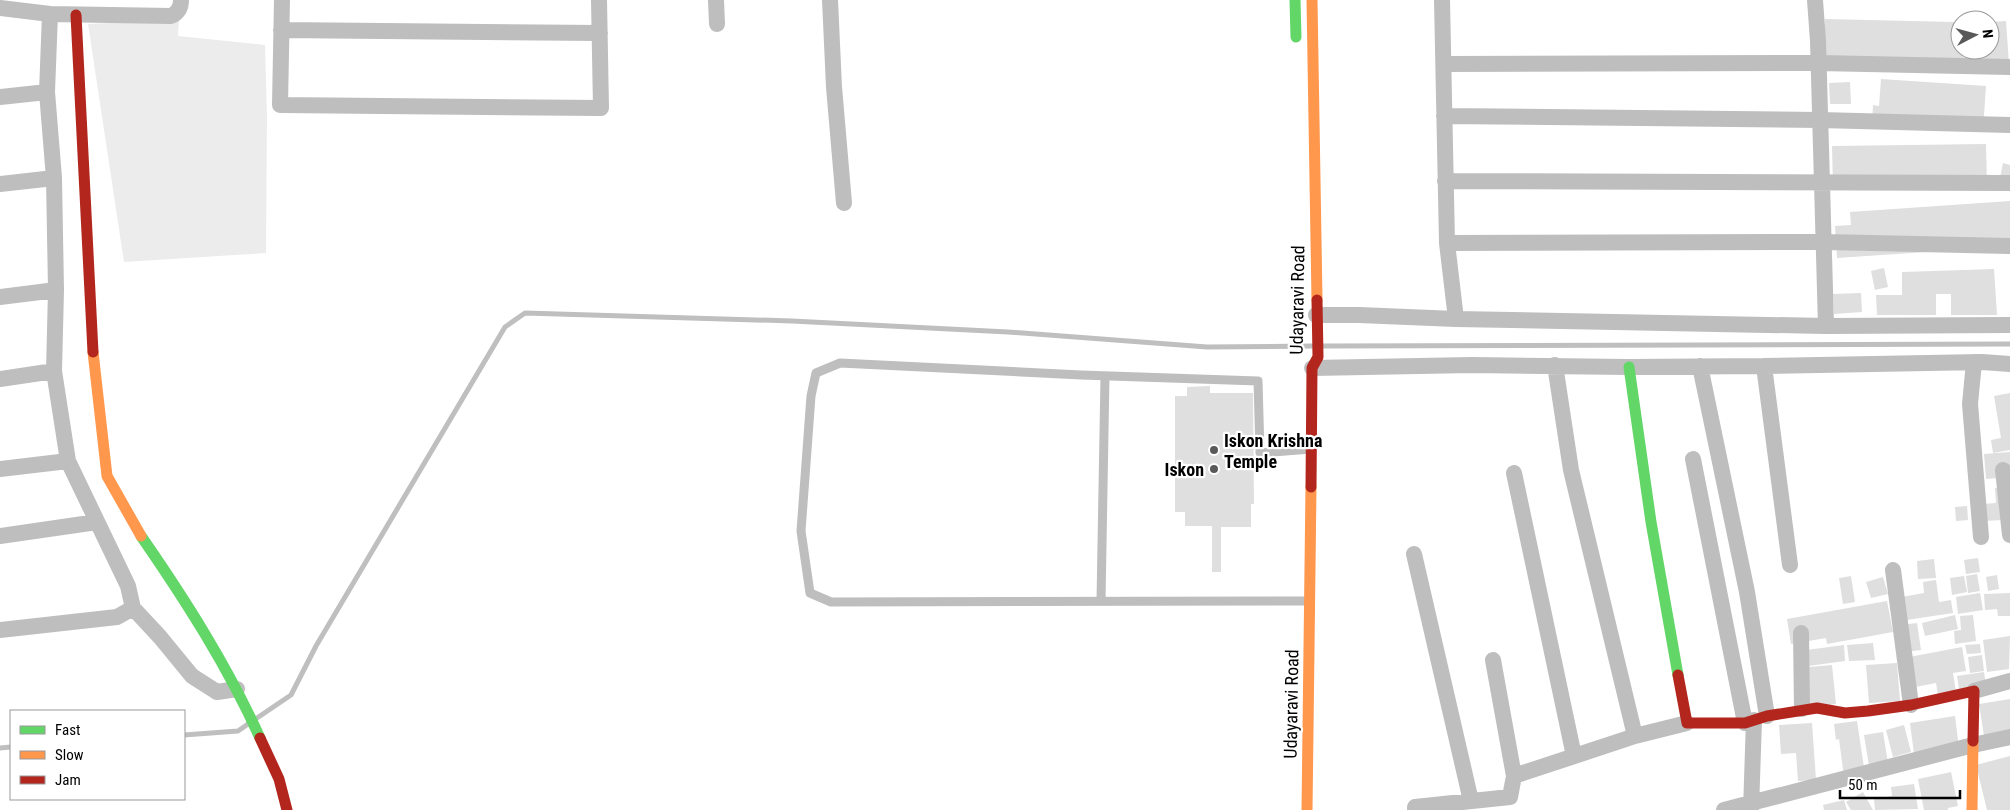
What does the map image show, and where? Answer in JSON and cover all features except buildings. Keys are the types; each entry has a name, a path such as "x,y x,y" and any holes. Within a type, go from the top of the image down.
{"street":[{"path":"0,8 50,14 171,16 176,14 181,6 181,0"},
{"path":"282,0 280,105 601,108 599,0"},
{"path":"716,0 716,24"},
{"path":"830,0 834,87 844,203"},
{"path":"1295,0 1296,50"},
{"name":"Udayaravi Road","path":"1307,810 1311,360 1316,317 1312,0"},
{"path":"1442,0 1445,64 1444,116 1447,243 1456,319"},
{"path":"1815,0 1819,63 1826,326"},
{"path":"50,14 47,92 54,178 56,290 54,371 68,461 128,586 133,608 160,636 192,676 217,692 240,694"},
{"path":"76,15 93,358 107,476 133,524 177,588 240,694 279,779 287,810"},
{"path":"281,30 600,33"},
{"path":"1445,64 1819,63 2010,67"},
{"path":"0,97 47,92"},
{"path":"1444,116 1820,120 2010,125"},
{"path":"0,184 54,178"},
{"path":"1445,181 2010,183"},
{"path":"1447,243 1825,242 2010,246"},
{"path":"0,297 56,290"},
{"path":"1316,317 1359,315 1456,319 1826,326 2010,325"},
{"path":"1311,360 1629,367 1974,362 2010,364"},
{"path":"1974,362 1970,404 1982,537"},
{"path":"1555,365 1571,470 1636,736"},
{"path":"1700,366 1747,592 1755,720 1752,807"},
{"path":"1764,366 1790,565"},
{"path":"1629,367 1651,522 1688,723"},
{"path":"0,379 54,371"},
{"path":"1693,460 1755,720"},
{"path":"0,469 68,461"},
{"path":"2003,470 2010,535"},
{"path":"1514,473 1574,756"},
{"path":"0,536 97,522"},
{"path":"1414,554 1471,801"},
{"path":"1893,570 1911,705"},
{"path":"0,630 117,617 133,608"},
{"path":"1801,633 1802,709"},
{"path":"1411,809 1471,801 1510,804 1514,776 1493,660"},
{"path":"1514,776 1636,736 1688,723 1755,720 1802,709 1816,708 1845,713 1911,705 2010,681"},
{"path":"1972,810 1974,691"},
{"path":"1724,810 1752,807 1973,745 2010,737"}],"lane":[{"path":"1309,601 831,602 810,593 802,531 810,396 816,373 840,364 1258,381 1260,453 1311,449"},
{"path":"1101,601 1105,376"}],"shaded area":[{"path":"179,20 178,36 265,45 267,117 266,253 124,262 88,24"}],"waterway":[{"path":"257,718 291,695 316,646 505,327 525,313 792,321 1008,332 1207,347 1312,346"},
{"path":"1323,346 2010,344"},
{"path":"185,735 238,731 248,724"},
{"path":"0,748 10,747"}],"traffic: fast":[{"path":"1295,0 1296,37"},
{"path":"1629,367 1651,522 1678,675"},
{"path":"141,536 174,585 220,660 260,738"}],"traffic: slow":[{"path":"1312,0 1317,300"},
{"path":"93,352 107,476 141,536"},
{"path":"1307,810 1311,487"},
{"path":"1972,810 1973,741"}],"traffic: jam":[{"path":"76,15 93,352"},
{"path":"1311,487 1312,368 1318,357 1317,300"},
{"path":"1678,675 1687,723 1745,723 1767,716 1817,708 1845,713 1868,711 1911,705 1974,691 1973,741"},
{"path":"260,738 279,779 287,810"}],"place":[{"name":"Iskon Krishna Temple","path":"1214,450"},
{"name":"Iskon","path":"1214,469"}]}
